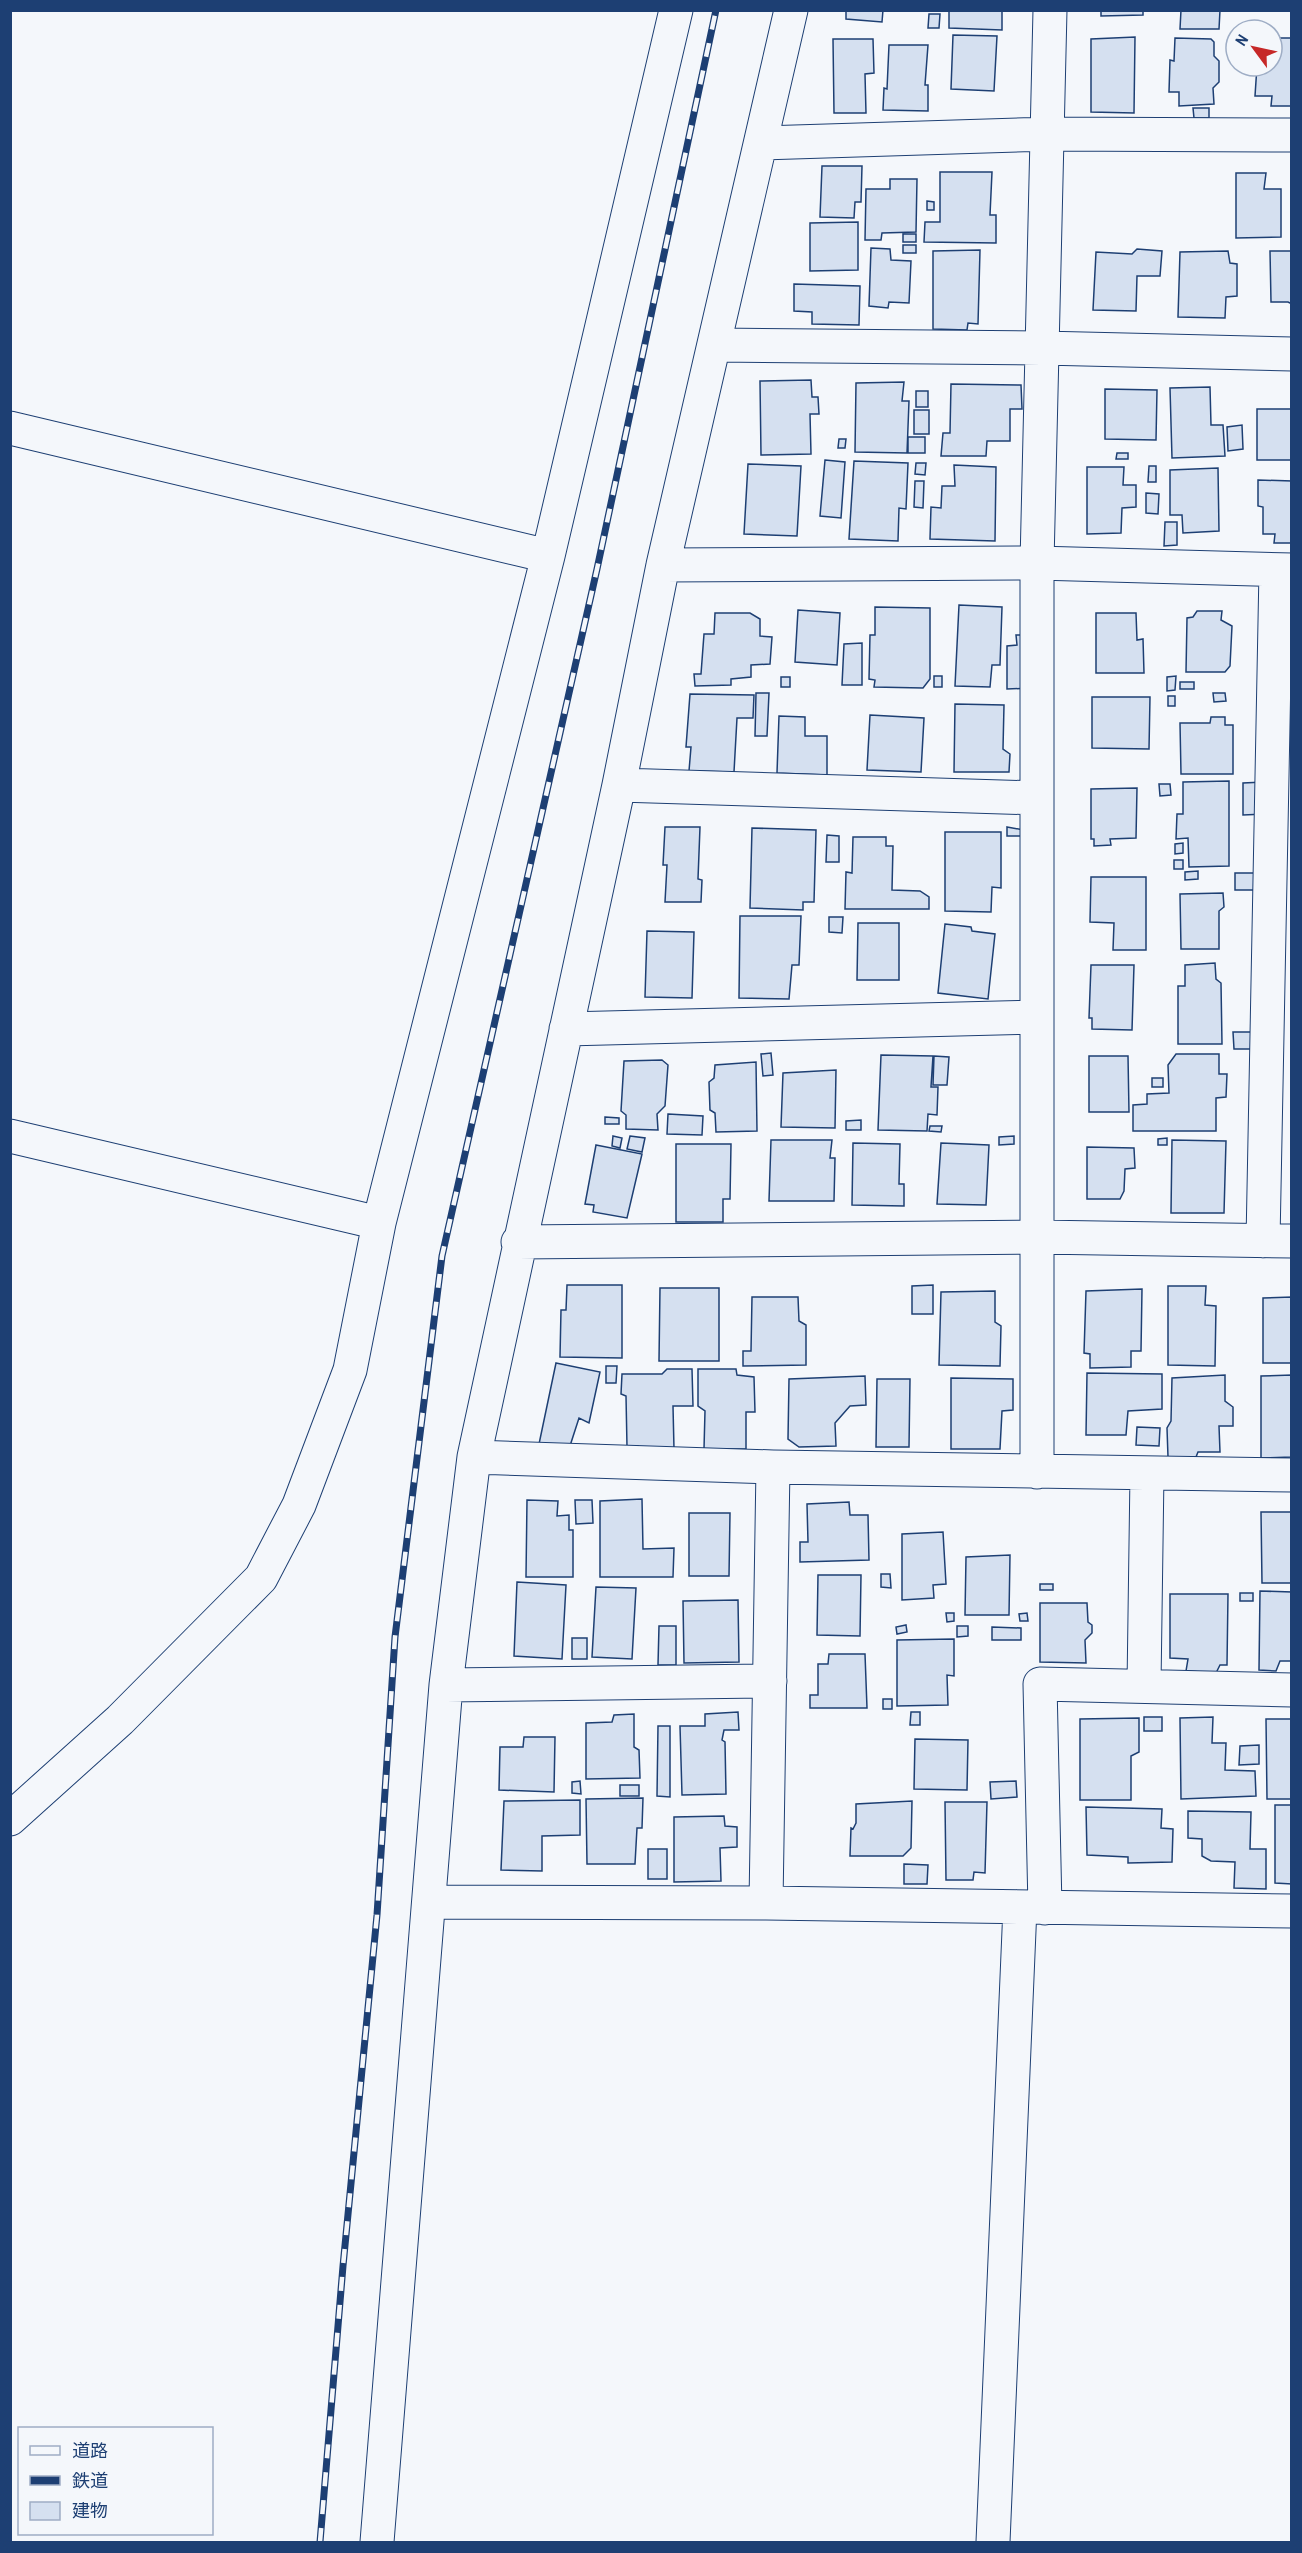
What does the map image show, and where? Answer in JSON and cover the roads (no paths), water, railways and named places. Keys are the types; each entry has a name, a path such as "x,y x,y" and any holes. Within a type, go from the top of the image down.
{"street":[{"path":"10,1819 120,1720 261,1578 299,1505 350,1370 379,1223 548,556 676,10"},
{"path":"377,2542 446,1685 474,1457 518,1242 619,785 663,565 716,345 791,10"},
{"path":"1037,1472 1037,563 1050,10"},
{"path":"761,143 1048,134 1292,135"},
{"path":"716,345 1042,348 1292,354"},
{"path":"10,428 548,556"},
{"path":"518,1242 1038,1237 1277,1241 1284,570 1037,563 663,565"},
{"path":"619,785 1037,798"},
{"path":"566,1029 1037,1017"},
{"path":"10,1136 379,1223"},
{"path":"474,1457 773,1467 1292,1475"},
{"path":"766,1903 773,1467"},
{"path":"1144,1686 1147,1473"},
{"path":"446,1685 770,1682"},
{"path":"993,2542 1033,1907 1040,1684 1292,1690"},
{"path":"429,1902 766,1903 1292,1911"}],"railway":[{"path":"320,2542 343,2266 377,1915 395,1637 442,1256 597,569 716,10"}]}
